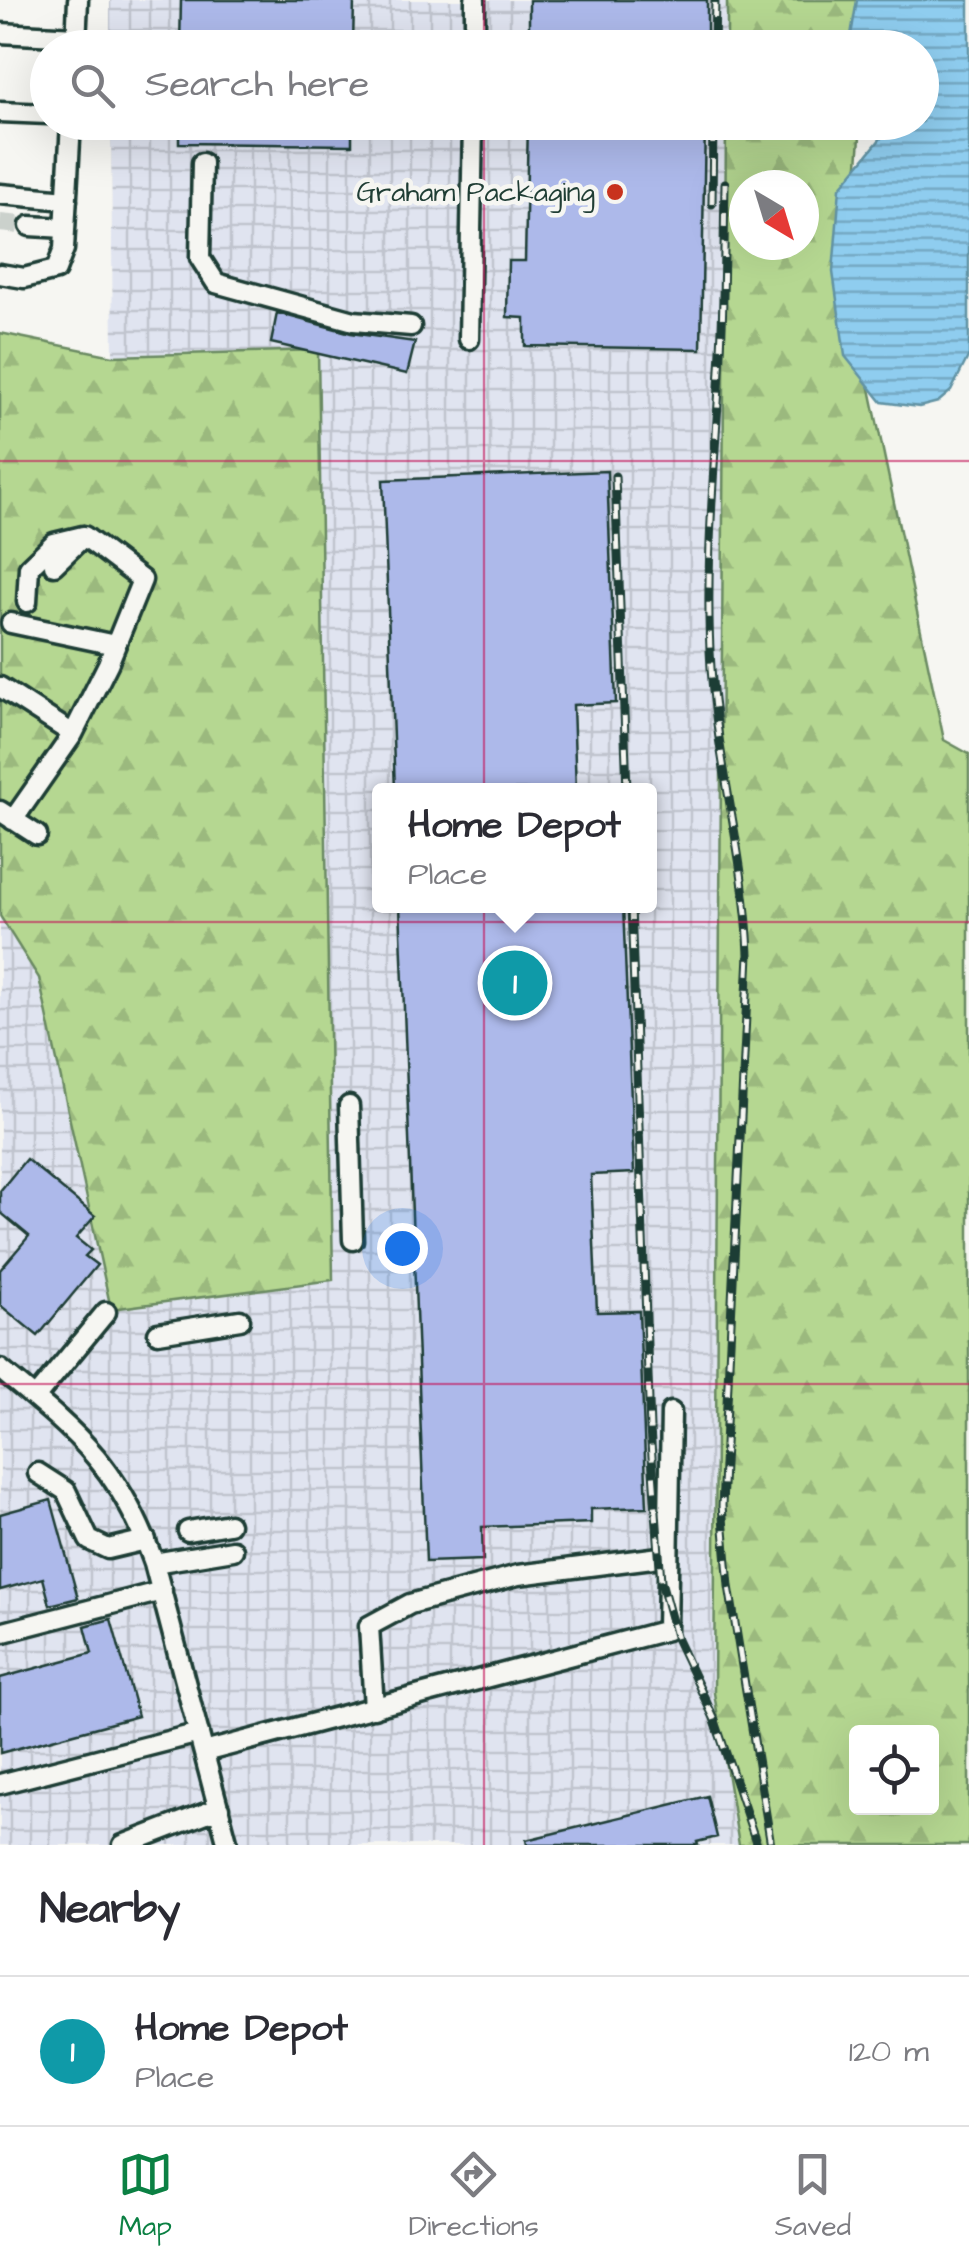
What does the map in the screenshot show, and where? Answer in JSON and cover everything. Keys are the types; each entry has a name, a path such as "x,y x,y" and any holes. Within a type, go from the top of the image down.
{"street":[{"path":"77,30 78,0"},
{"path":"475,30 476,0"},
{"path":"0,33 30,37"},
{"path":"0,112 30,113"},
{"path":"0,274 24,278 56,270 64,250 70,140"},
{"path":"469,339 473,140"},
{"path":"202,163 200,258 216,283 354,321 411,326"},
{"path":"0,194 66,200"},
{"path":"30,226 65,228"},
{"path":"6,621 84,536"},
{"path":"27,602 29,568 54,543 84,536"},
{"path":"36,835 6,816 73,734 142,580 84,536"},
{"path":"6,621 114,645"},
{"path":"0,687 73,734"},
{"path":"348,1106 353,1240"},
{"path":"35,1398 106,1312"},
{"path":"158,1333 240,1320"},
{"path":"0,1369 94,1452 118,1483 146,1540 228,1845"},
{"path":"204,1752 667,1630 671,1412"},
{"path":"38,1473 66,1491 90,1540 108,1550 146,1540"},
{"path":"188,1531 229,1524"},
{"path":"154,1562 233,1550"},
{"path":"374,1708 369,1626 410,1604 518,1575 668,1556"},
{"path":"0,1633 162,1592"},
{"path":"0,1784 199,1733"},
{"path":"123,1845 218,1808"}],"shaded area":[{"path":"110,0 727,0 727,30 110,30"},
{"path":"111,140 726,140 714,1693 739,1845 0,1845 0,916 39,977 111,1309 317,350 113,356"}],"green space":[{"path":"727,0 870,0 867,30 727,30"},
{"path":"726,140 860,140 849,289 944,740 969,754 969,1845 739,1845 714,1693"},
{"path":"0,333 113,356 318,350 333,1280 111,1309 39,978 0,916"}],"water":[{"path":"857,0 969,0 969,355 951,391 938,402 919,407 882,402 845,356 833,272 840,188 879,140 939,140 939,30 852,30"}],"building":[{"path":"181,0 354,0 353,30 180,30"},
{"path":"529,0 707,0 707,30 529,30"},
{"path":"179,140 352,140 352,145"},
{"name":"Graham Packaging","path":"528,140 705,140 701,349 525,346 525,318 507,317 508,261 525,261"},
{"path":"277,313 351,333 415,342 407,374 271,343"},
{"path":"607,471 616,703 573,705 576,783 395,783 383,480"},
{"path":"400,913 623,913 634,1173 591,1175 597,1312 639,1311 647,1507 591,1509 591,1523 482,1527 483,1560 426,1562 414,1260 400,1261 399,1240 413,1240"},
{"path":"26,1159 95,1216 76,1238 91,1250 85,1256 97,1265 38,1336 0,1305 0,1270 29,1236 0,1212 0,1191"},
{"path":"51,1500 78,1598 50,1605 43,1578 0,1590 0,1514"},
{"path":"111,1619 138,1716 0,1753 0,1678 92,1653 85,1626"},
{"path":"707,1796 717,1837 697,1842 698,1845 527,1845 526,1840"}],"tunnel":[{"path":"0,223 30,226"}],"railway":[{"path":"714,30 715,0"},
{"path":"712,204 713,140"},
{"path":"725,183 709,629 714,704 742,882 749,954 722,1506 729,1586 771,1845"},
{"path":"615,476 627,783"},
{"path":"631,913 650,1429 661,1581 677,1640 714,1718 757,1845"}],"place":[{"name":"Graham Packaging","path":"615,192"},
{"name":"Home Depot","path":"515,983"}]}
